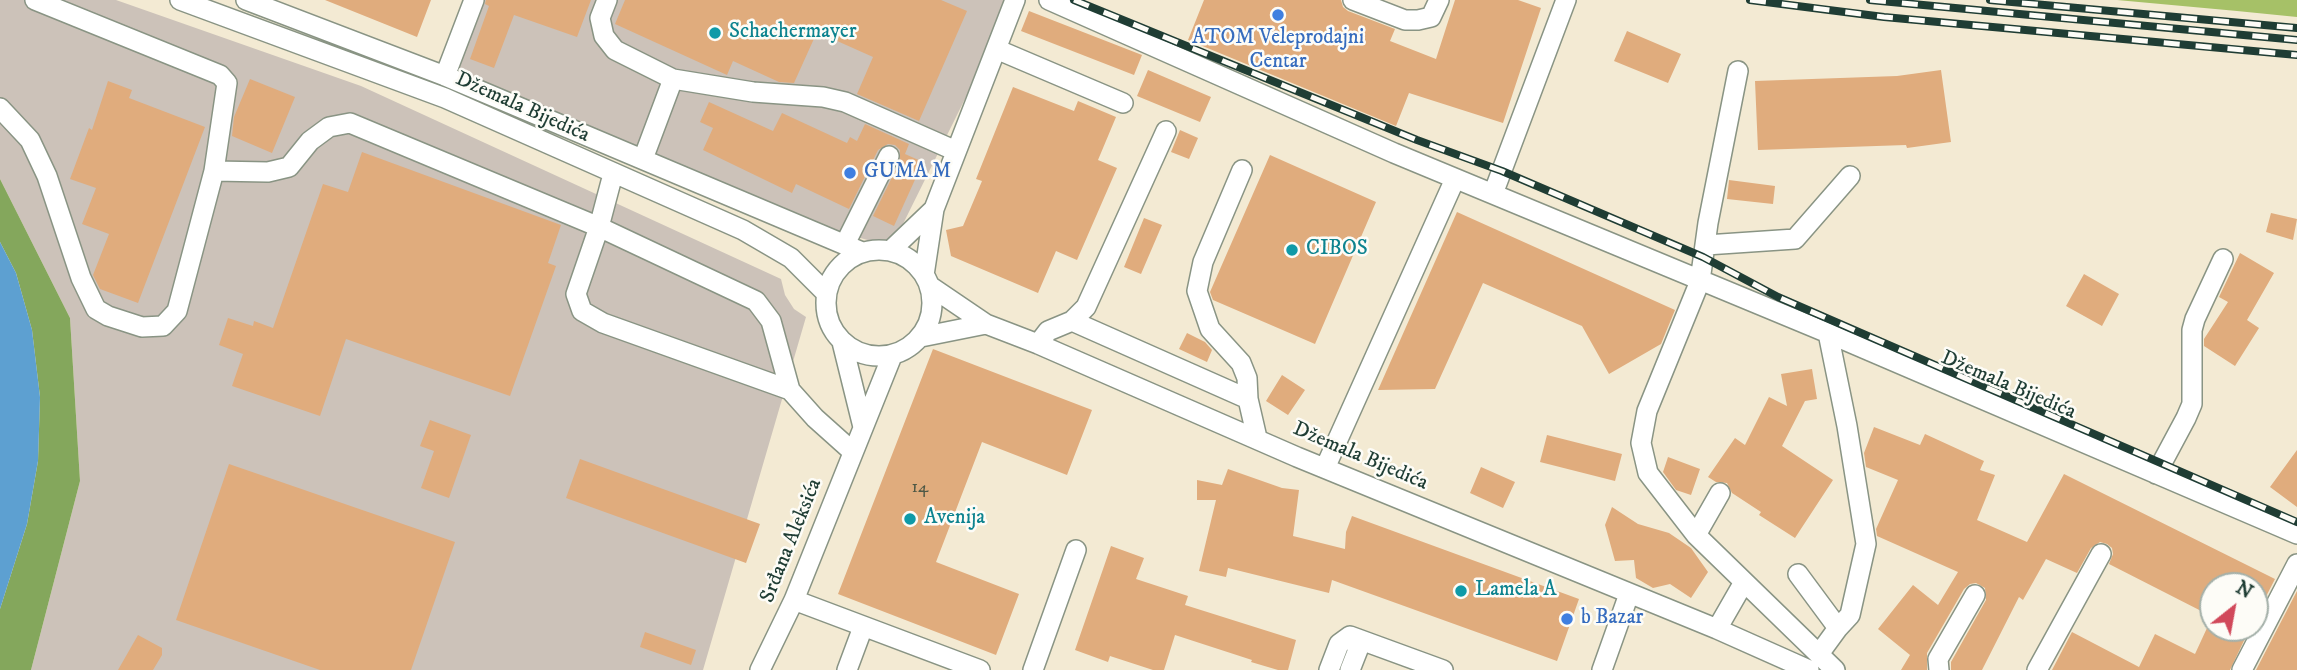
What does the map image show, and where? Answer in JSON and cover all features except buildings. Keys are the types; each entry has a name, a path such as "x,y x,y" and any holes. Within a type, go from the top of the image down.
{"street":[{"path":"0,108 30,139 47,176 80,278 96,309 108,316 142,327 163,326 177,311 214,172 227,93 226,83 220,75 35,0"},
{"name":"Džemala Bijedića","path":"180,0 445,98 744,230 790,258 826,293"},
{"name":"Džemala Bijedića","path":"246,0 445,76 854,248"},
{"path":"445,76 474,0"},
{"path":"607,0 600,18 604,36 615,50 673,79 753,92 823,97 845,102 956,151"},
{"path":"889,156 854,248 849,258 838,268 826,293 826,311 831,328 842,342 857,352 874,357 892,356 908,348 921,337 930,321 933,309 927,281 934,209 1015,0"},
{"name":"Džemala Bijedića","path":"1049,0 1455,178 1828,333 2297,534"},
{"path":"1353,0 1405,20 1431,17 1439,0"},
{"path":"1493,194 1566,0"},
{"path":"996,50 1123,103"},
{"path":"1700,281 1708,223 1738,71"},
{"path":"643,159 673,79"},
{"path":"214,172 268,172 289,167 310,141 329,127 351,123 599,227 756,301 771,321 790,390 815,418 853,452"},
{"path":"1038,344 1048,331 1072,321 1086,306 1166,131"},
{"path":"1242,170 1203,262 1197,291 1210,329 1241,363 1247,378 1248,399 1257,438"},
{"path":"613,174 599,227 576,294 582,311 603,323 790,390"},
{"path":"1706,245 1795,239 1850,176"},
{"path":"1325,468 1455,178"},
{"path":"890,251 934,209"},
{"path":"854,248 890,251 904,256 915,264 927,281"},
{"path":"2155,474 2192,404 2192,330 2223,259"},
{"name":"Džemala Bijedića","path":"927,281 986,324 1629,594 1717,629 1835,670"},
{"name":"Džemala Bijedića","path":"1700,281 1647,411 1641,443 1648,473 1696,535 1744,582 1814,662"},
{"path":"1072,321 1248,399"},
{"path":"921,337 986,324"},
{"path":"1814,662 1850,615 1866,544 1847,426 1828,333"},
{"path":"842,342 863,427"},
{"name":"Srđana Aleksića","path":"760,670 794,600 892,356"},
{"path":"1696,535 1720,493"},
{"path":"1033,670 1076,550"},
{"path":"2037,670 2101,554"},
{"path":"2242,670 2297,564"},
{"path":"1798,574 1838,628"},
{"path":"1717,629 1744,582"},
{"path":"1602,670 1629,594"},
{"path":"1939,670 1938,659 1975,595"},
{"path":"794,600 949,665 980,670"},
{"path":"847,670 863,628"},
{"path":"1329,670 1343,639 1350,636 1443,670"},
{"path":"1350,670 1361,642"}],"shaded area":[{"path":"0,0 116,0 361,86 781,279 785,295 794,309 806,317 703,670 31,670 80,481 70,318 0,179"},
{"path":"477,0 1014,0 901,228 881,244 837,231 445,76"}],"green space":[{"path":"2117,0 2297,0 2297,17 2237,11"},
{"path":"0,179 70,318 80,481 31,670 0,670 0,609 27,524 38,461 40,397 32,330 16,273 0,242"}],"water":[{"path":"0,242 16,273 32,330 40,397 38,461 27,524 0,609"}],"railway":[{"path":"1074,0 1417,140 1502,171 1703,257 1778,297 2297,522"},
{"path":"1750,0 1884,17 2297,55"},
{"path":"1870,0 2297,40"},
{"path":"1990,0 2297,28"}],"place":[{"name":"ATOM Veleprodajni Centar","path":"1278,15"},
{"name":"Schachermayer","path":"715,33"},
{"name":"GUMA M","path":"850,173"},
{"name":"CIBOS","path":"1292,250"},
{"name":"Avenija","path":"910,519"},
{"name":"Lamela A","path":"1461,591"},
{"name":"b Bazar","path":"1567,619"}]}
